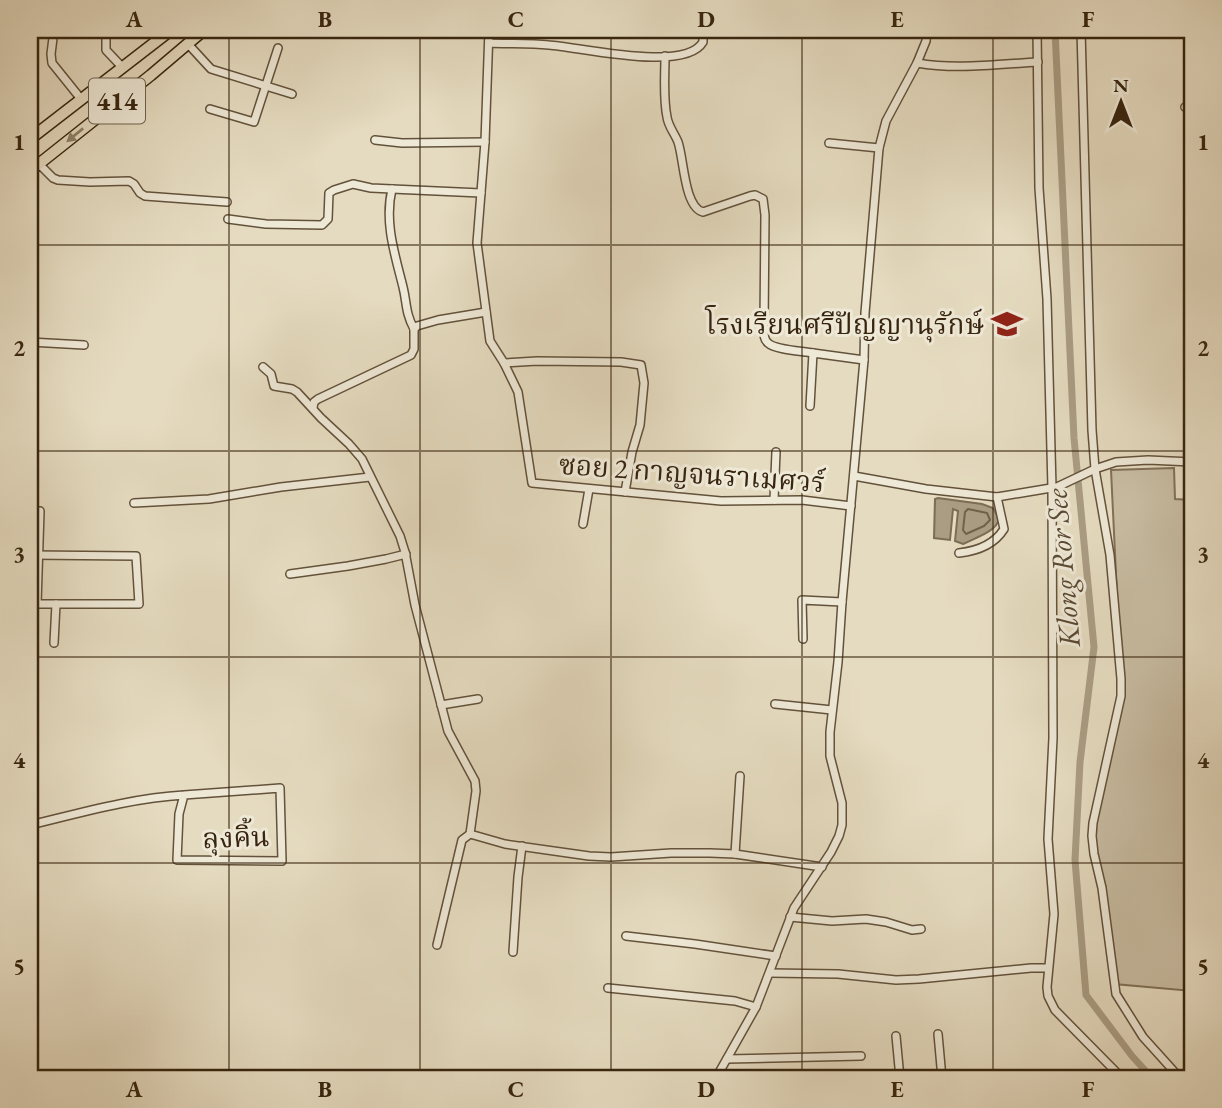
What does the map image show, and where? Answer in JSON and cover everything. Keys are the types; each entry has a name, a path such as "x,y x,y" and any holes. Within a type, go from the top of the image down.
{"main road":[{"name":"414","path":"30,139 171,30"},
{"name":"414","path":"30,171 204,30"}],"street":[{"path":"106,30 106,50 122,67"},
{"name":"ซอย 2 กาญจนราเมศวร์","path":"489,30 485,142 477,243 490,341 517,392 532,483 721,501 802,500 851,506"},
{"path":"489,43 548,45 617,55 665,56 696,50 703,41 703,30"},
{"path":"716,1078 756,1007 790,917 837,841 842,820 842,803 830,756 832,710 864,360 865,313 879,148 886,121 926,41 927,30"},
{"path":"1037,30 1040,188 1054,487 1053,738 1048,839 1054,914 1047,992 1055,1010 1122,1078"},
{"path":"1081,30 1093,470 1110,555 1121,679 1121,696 1092,836 1116,994 1143,1037 1180,1078"},
{"path":"53,38 52,62 80,99"},
{"path":"188,44 211,69 292,94"},
{"path":"210,109 254,122 278,48"},
{"path":"665,56 667,119 678,143 691,202 698,211 703,212 750,196 763,198 765,340 776,347 864,360"},
{"path":"916,63 978,66 1038,62"},
{"path":"376,140 402,143 485,142"},
{"path":"829,143 879,148"},
{"path":"39,164 58,180 126,180 145,197 227,202"},
{"path":"228,219 266,224 323,225 328,219 328,195 331,191 353,184 371,188 481,193"},
{"path":"313,408 318,399 411,355 414,349 414,328 407,315 404,289 392,247 389,206 392,189"},
{"path":"414,328 419,324 486,312"},
{"path":"30,342 84,345"},
{"path":"810,406 813,353"},
{"path":"504,363 621,362 640,365 644,383 640,425 625,492"},
{"path":"262,368 271,374 274,386 295,390 360,456 406,554 415,605 447,731 472,773 476,791 470,834 462,840 437,945"},
{"path":"774,500 776,452"},
{"path":"854,476 926,489 997,497 1054,487 1106,464 1126,460 1192,462"},
{"path":"134,503 209,499 317,482 370,477"},
{"path":"583,524 589,489"},
{"path":"959,553 980,549 994,541 1003,531 997,497"},
{"path":"30,511 40,511 34,555 34,604 139,604 136,556 34,555"},
{"path":"290,574 406,554"},
{"path":"803,639 802,600 842,602"},
{"path":"54,643 57,604"},
{"path":"441,705 478,699"},
{"path":"775,704 832,710"},
{"path":"735,854 740,776"},
{"name":"ลุงคิ้น","path":"30,825 135,802 184,795 279,788 282,860 177,860 178,818 184,795"},
{"path":"470,834 487,840 601,857 688,852 735,854 822,867"},
{"path":"513,952 522,846"},
{"path":"790,917 832,921 866,919 912,930 921,929"},
{"path":"626,936 776,956"},
{"path":"770,973 838,974 908,980 1048,968"},
{"path":"608,988 735,1001 756,1007"},
{"path":"938,1034 942,1078"},
{"path":"896,1036 900,1078"},
{"path":"727,1059 861,1056"}],"shaded area":[{"path":"1174,468 1175,499 1192,500 1192,991 1114,984 1093,823 1121,679 1111,470"}],"water":[{"path":"935,499 993,508 998,517 997,524 963,544 955,541 958,511 953,509 950,540 934,538"}],"waterway":[{"name":"Klong Ror See","path":"1055,30 1074,438 1094,647 1080,762 1075,860 1086,995 1152,1078"}],"place":[{"name":"โรงเรียนศรีปัญญานุรักษ์","path":"1007,324"}]}
